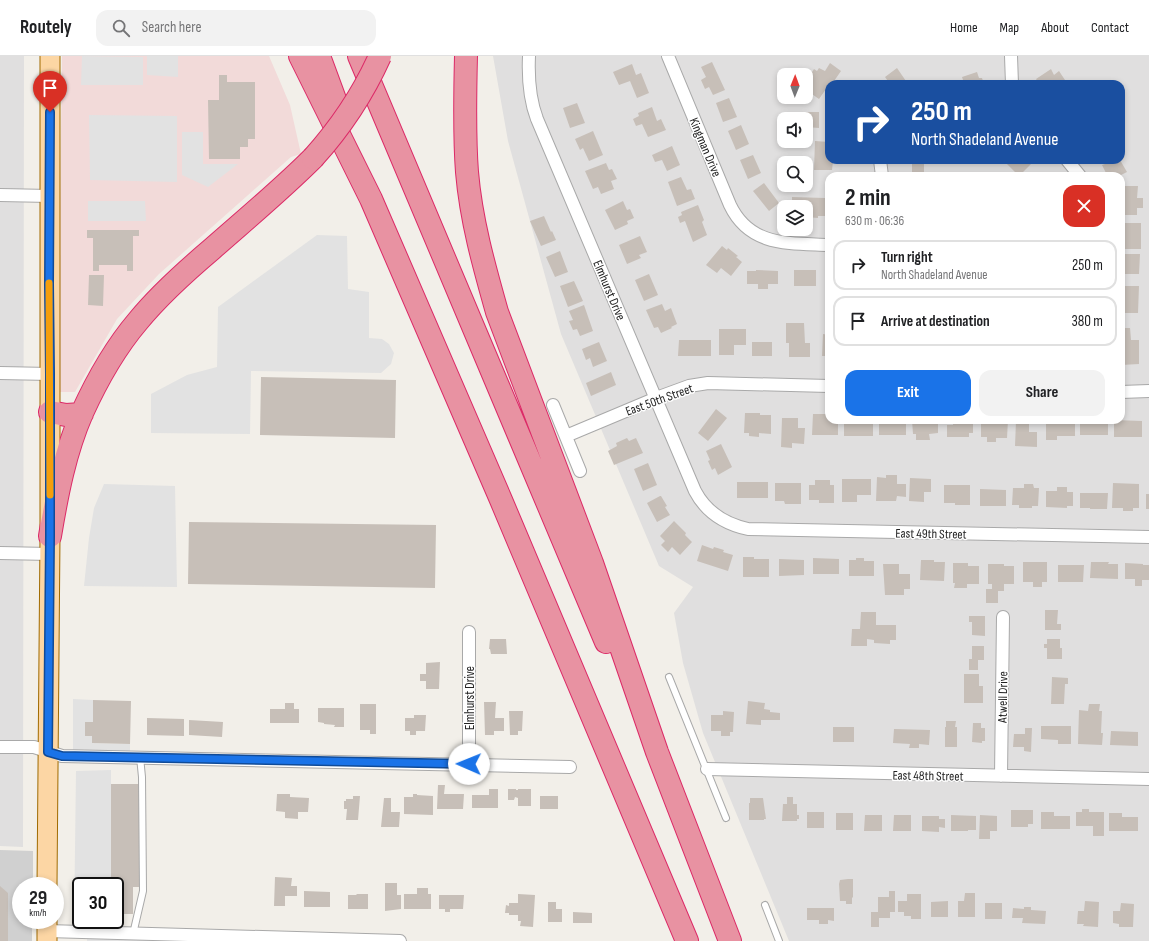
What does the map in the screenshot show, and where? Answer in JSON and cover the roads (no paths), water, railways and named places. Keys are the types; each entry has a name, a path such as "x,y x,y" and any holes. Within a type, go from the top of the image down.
{"highway":[{"path":"300,56 371,199 501,500 687,941"},
{"path":"319,56 371,199"},
{"path":"359,56 599,628 657,752"},
{"path":"50,545 58,490 65,462 82,414 95,385 126,336 153,304 188,270 294,178 335,134 367,83 380,56"},
{"path":"466,56 464,120 467,173 475,228 497,312 592,563 657,752 730,941"},
{"path":"50,412 66,415 82,414"}],"main road":[{"path":"47,877 50,545 50,56"}],"street":[{"name":"Elmhurst Drive","path":"529,56 529,87 537,119 696,494 705,507 715,516"},
{"name":"Kingman Drive","path":"668,56 734,211 740,220 753,232 774,241 825,244"},
{"path":"1011,56 1012,80"},
{"path":"1070,164 1077,172"},
{"path":"0,195 50,196"},
{"path":"0,373 50,374"},
{"name":"East 50th Street","path":"566,436 656,398 689,386 708,383 825,386"},
{"path":"1125,392 1149,391"},
{"path":"554,405 580,471"},
{"name":"East 49th Street","path":"715,516 736,526 748,529 1149,537"},
{"path":"0,553 50,545"},
{"name":"Atwell Drive","path":"1001,776 1003,617"},
{"name":"Elmhurst Drive","path":"469,764 470,632"},
{"path":"0,747 34,747 62,756 570,767"},
{"name":"East 48th Street","path":"707,769 1149,779"},
{"path":"47,931 227,939 398,941"}],"lane":[{"path":"669,677 726,818"},
{"path":"133,934 143,891 142,777 140,757"},
{"path":"765,905 779,941"}]}
